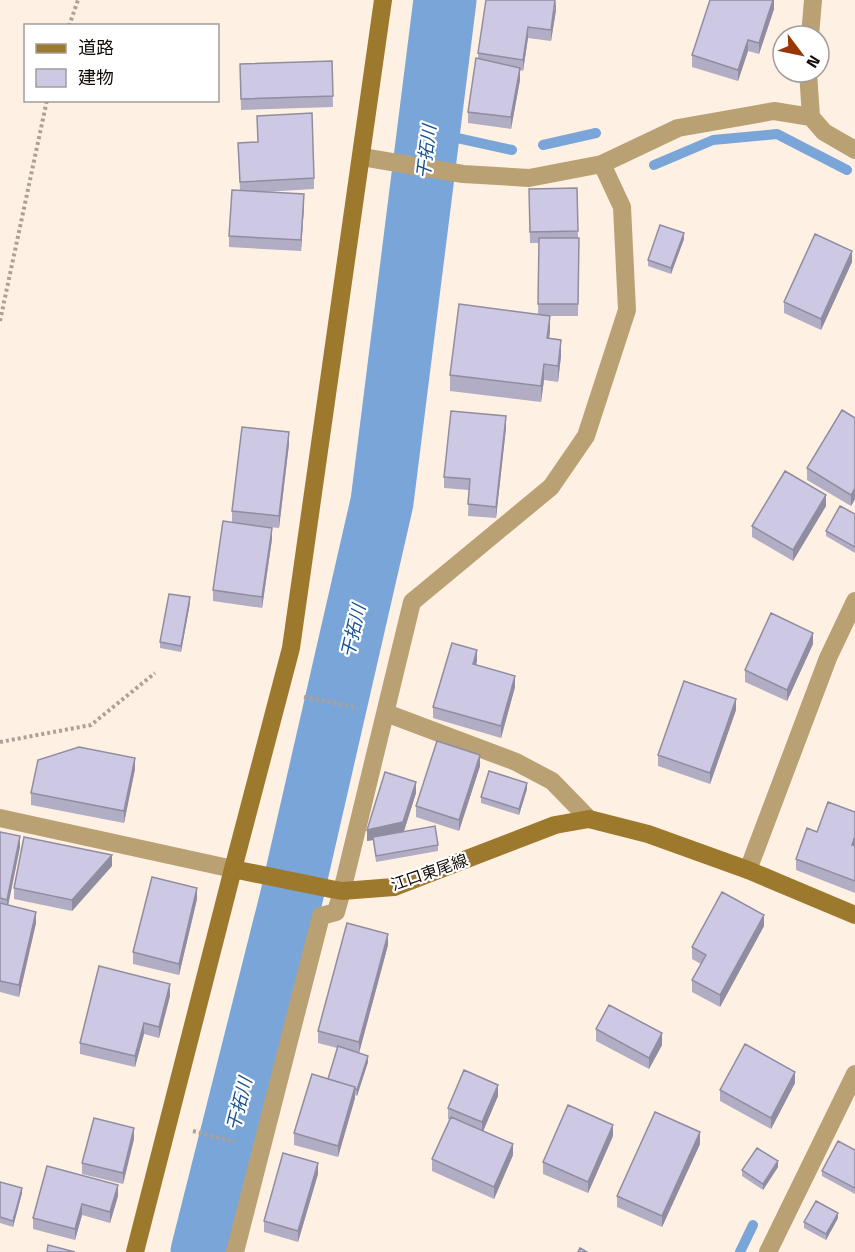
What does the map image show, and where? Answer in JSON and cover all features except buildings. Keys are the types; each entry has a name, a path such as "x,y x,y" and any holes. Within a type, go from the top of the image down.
{"main road":[{"path":"135,1252 291,648 383,0"},
{"name":"江口東尾線","path":"233,869 337,890 394,887 555,825 589,819 648,834 748,870 855,915"}],"street":[{"path":"811,24 813,0"},
{"path":"809,84 811,117 824,132 855,150"},
{"path":"362,157 463,174 529,178 602,164 678,128 774,111 811,117"},
{"path":"235,1252 321,916 336,912 337,890 386,713 412,602 551,487 586,436 627,310 622,207 602,164"},
{"path":"748,870 828,658 855,601"},
{"path":"386,713 516,762 552,781 589,819"},
{"path":"0,818 233,869"},
{"path":"768,1252 855,1074"}],"path":[{"path":"70,24 78,0"},
{"path":"0,321 47,102"},
{"path":"0,742 91,725 155,673"},
{"path":"300,696 386,713"},
{"path":"191,1131 262,1149"}],"waterway":[{"name":"干拓川","path":"202,1252 291,899 382,502 445,0"},
{"path":"430,132 512,150"},
{"path":"543,145 596,133"},
{"path":"654,165 713,140 777,134 847,170"},
{"path":"740,1252 753,1225"}]}
